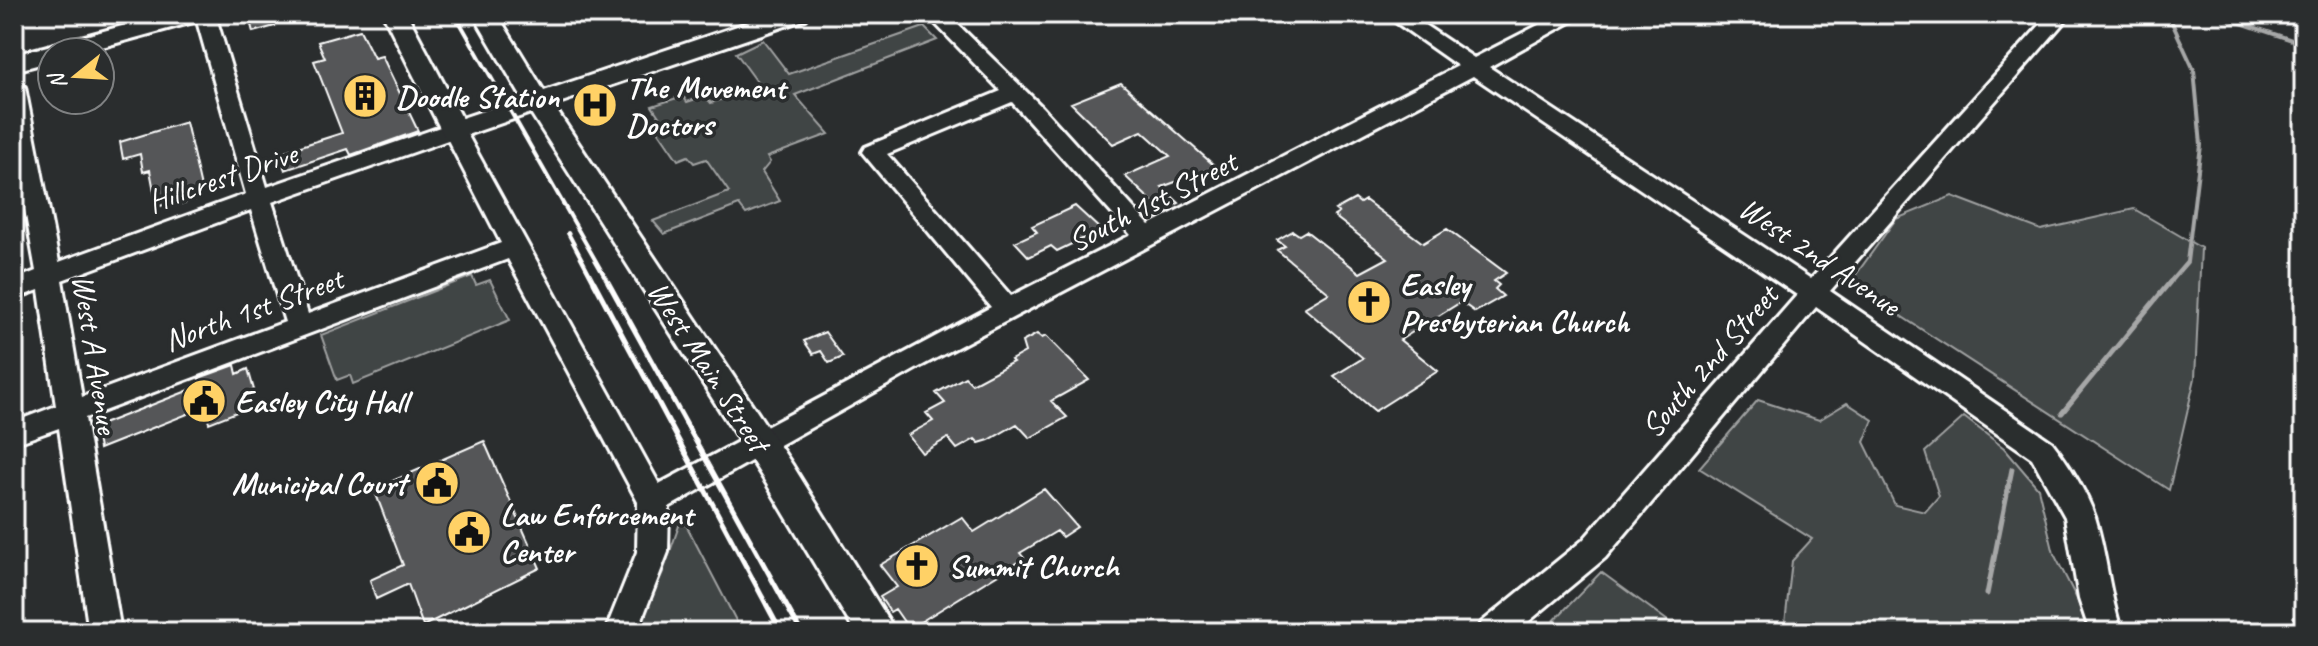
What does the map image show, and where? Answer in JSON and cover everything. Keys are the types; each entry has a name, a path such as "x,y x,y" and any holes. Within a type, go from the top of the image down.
{"main road":[{"path":"113,36 195,14"},
{"path":"395,14 454,130 797,14"},
{"name":"West Main Street","path":"485,14 536,103 759,443 876,632"},
{"path":"14,63 36,57"}],"street":[{"path":"205,14 228,100 300,329"},
{"path":"936,14 1014,93 1148,239"},
{"name":"West 2nd Avenue","path":"1394,14 1813,292 2042,450 2058,472 2080,517 2095,599 2106,632"},
{"name":"South 1st Street","path":"653,501 1575,14"},
{"name":"South 2nd Street","path":"1493,632 1594,549 1813,292 2061,14"},
{"name":"West A Avenue","path":"14,87 20,139 49,275 105,632"},
{"path":"1009,311 926,219 873,152 1014,93"},
{"path":"454,130 653,501 659,524 653,558 621,632"},
{"name":"Hillcrest Drive","path":"14,290 260,196 454,130"},
{"name":"North 1st Street","path":"14,433 515,247"}],"shaded area":[{"path":"924,27 937,40 795,95 829,134 767,157 770,162 762,172 780,201 746,214 739,205 664,234 653,221 729,192 706,159 694,163 688,156 678,160 656,128 664,124 652,106 683,96 687,102 705,96 711,103 760,86 736,53 763,40 789,74"},
{"path":"1952,196 2041,230 2134,209 2201,248 2195,378 2169,490 1850,283 1896,219"},
{"path":"472,276 476,285 490,280 510,320 353,384 350,375 337,380 321,335"},
{"path":"1758,400 1819,420 1847,403 1873,420 1864,442 1895,505 1925,512 1939,496 1925,452 1964,417 2004,448 2038,488 2054,554 2077,599 2088,632 1719,632 1785,623 1792,561 1812,539 1699,468"},
{"path":"682,517 742,632 636,632 663,572"},
{"path":"1601,572 1683,632 1543,632"}],"building":[{"path":"248,14 271,14 275,26 253,32"},
{"name":"Doodle Station","path":"360,30 374,58 382,56 418,131 351,155 348,149 285,170 279,153 342,133 314,61 325,58 318,42"},
{"path":"1121,83 1216,167 1162,187 1179,203 1162,211 1125,176 1170,156 1142,131 1113,144 1071,103"},
{"path":"186,122 202,192 195,194 196,199 171,207 170,203 157,207 150,170 143,172 140,154 123,159 120,142"},
{"name":"Easley Presbyterian Church","path":"1355,199 1360,203 1365,200 1423,243 1447,229 1506,273 1494,281 1499,285 1495,289 1503,296 1475,312 1461,302 1400,340 1438,371 1375,411 1334,376 1363,358 1304,308 1329,293 1277,250 1285,246 1277,240 1293,231 1299,235 1306,231 1360,273 1388,258 1334,216 1339,213 1335,210"},
{"path":"1075,206 1101,230 1057,251 1051,246 1029,257 1015,242 1037,232 1032,226"},
{"path":"825,332 843,357 829,363 821,351 813,354 804,341"},
{"path":"1037,334 1042,338 1046,336 1089,380 1051,401 1067,417 1030,438 1017,424 989,440 979,443 975,439 957,449 948,438 922,453 908,435 933,421 926,413 945,403 936,393 965,377 972,384 1013,362 1011,360 1025,352 1022,342"},
{"name":"Easley City Hall","path":"235,365 237,374 248,369 254,390 243,394 247,408 209,423 205,407 99,449 95,427 200,386 199,378"},
{"name":"Law Enforcement Center","path":"484,441 540,568 423,626 408,584 376,599 370,580 403,565 374,489"},
{"path":"1044,489 1077,527 1062,537 1057,531 1020,553 1024,558 909,629 895,609 890,612 880,597 897,587 880,565 962,517 974,532"}],"waterway":[{"path":"2168,14 2194,70 2201,145 2187,262 2168,284"},
{"path":"2214,14 2304,44"},
{"path":"2062,413 2170,282"},
{"path":"1987,594 2012,469"}],"railway":[{"path":"455,14 609,284"},
{"path":"568,233 595,284"},
{"path":"594,282 781,632"},
{"path":"608,282 801,632"}],"place":[{"name":"Doodle Station","path":"365,96"},
{"name":"The Movement Doctors","path":"595,105"},
{"name":"Easley Presbyterian Church","path":"1369,302"},
{"name":"Easley City Hall","path":"204,401"},
{"name":"Municipal Court","path":"437,483"},
{"name":"Law Enforcement Center","path":"469,532"},
{"name":"Summit Church","path":"917,566"}]}
